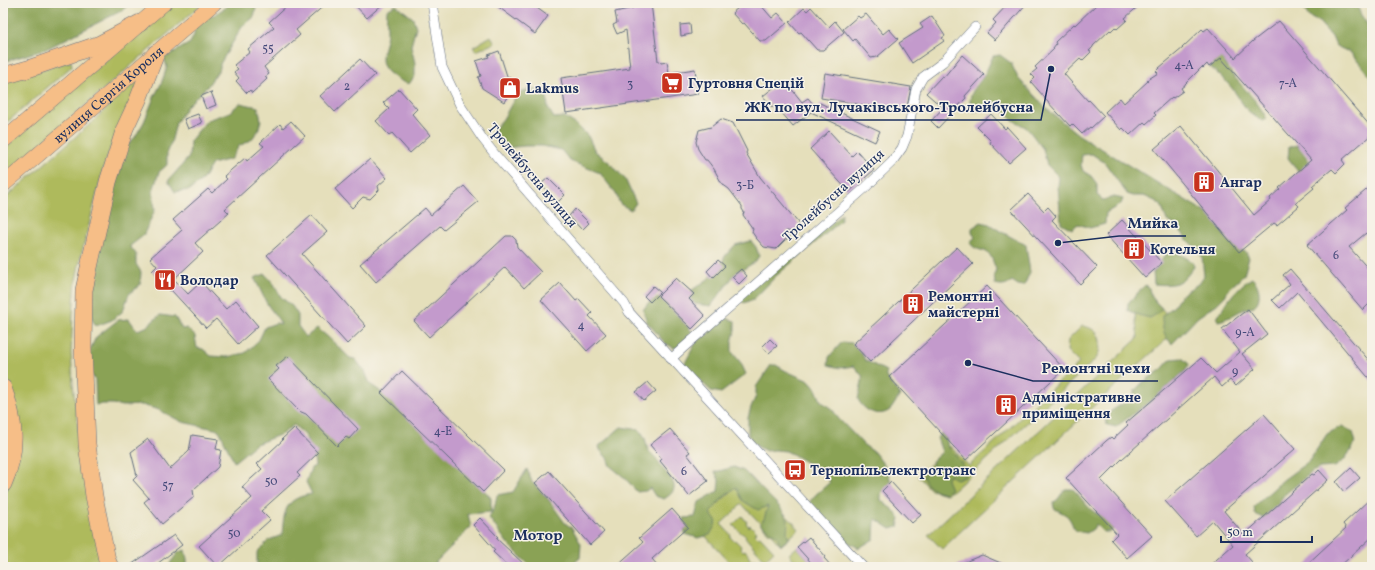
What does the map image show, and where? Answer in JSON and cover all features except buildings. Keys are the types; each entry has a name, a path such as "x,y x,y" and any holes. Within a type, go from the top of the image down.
{"highway":[{"path":"3,76 100,44 140,23"},
{"path":"110,567 107,560 94,496 87,444 83,347 84,290 108,182 125,128 138,100 156,53"},
{"path":"3,388 10,408 14,431 12,455 3,484"}],"main road":[{"path":"3,141 164,3"},
{"name":"вулиця Сергія Короля","path":"3,185 214,3"}],"street":[{"name":"Тролейбусна вулиця","path":"432,3 442,67 460,105 482,138 624,304 629,312 863,567"},
{"name":"Тролейбусна вулиця","path":"671,359 865,188 892,162 902,148 907,136 916,89 923,76 943,62 975,27"}],"green space":[{"path":"3,3 131,3 121,11 46,49 3,62"},
{"path":"172,3 203,3 3,177 3,149"},
{"path":"232,3 257,3 254,17 242,27 220,64 220,68 207,87 188,105 176,123 171,143 167,151 167,165 159,172 153,191 155,210 143,236 130,246 136,254 136,264 141,272 140,285 129,294 123,311 112,320 96,326 92,319 90,277 110,183 120,172 119,154 135,137 144,122 167,67 164,58 190,43 194,35 195,25 208,15 214,15"},
{"path":"1300,3 1356,3 1361,15 1372,31 1372,79 1351,53 1336,46 1332,37 1319,22 1309,17"},
{"path":"396,5 413,18 416,27 411,46 415,63 415,76 409,84 401,81 388,72 382,62 387,37 387,10"},
{"path":"491,36 495,43 476,51 473,47"},
{"path":"1218,53 1232,74 1251,95 1267,119 1263,121 1252,114 1244,106 1223,78 1208,65"},
{"path":"1000,55 1011,63 1018,78 1047,109 1079,135 1210,215 1227,239 1236,248 1246,252 1249,258 1244,275 1229,289 1225,296 1217,304 1198,317 1172,344 1164,331 1162,316 1175,305 1179,297 1198,284 1204,276 1202,257 1177,226 1167,221 1161,205 1144,196 1133,196 1127,194 1105,163 1092,154 1082,155 1081,165 1083,171 1091,176 1097,184 1097,195 1103,200 1114,197 1123,199 1121,204 1106,213 1105,224 1090,228 1078,224 1072,229 1061,223 1058,186 1059,177 1047,165 1043,149 1027,128 1011,119 993,100 986,108 973,112 970,100 971,95 982,78 993,56"},
{"path":"71,61 72,66 3,126 3,80"},
{"path":"143,77 112,144 103,170 80,260 76,280 73,315 71,353 80,444 106,567 3,567 3,496 6,491 13,400 3,376 3,200 90,124 121,94"},
{"path":"532,88 547,97 548,108 554,118 565,117 578,126 588,136 595,151 610,163 625,179 636,203 631,210 620,204 616,194 600,173 570,161 561,150 542,146 505,148 494,136 495,128 503,119 517,94"},
{"path":"240,103 258,107 261,120 258,131 251,140 239,146 231,159 212,164 203,179 190,190 175,192 168,181 189,157 190,141 207,120 230,112"},
{"path":"1297,145 1310,162 1299,172 1288,158 1289,147"},
{"path":"842,214 841,220 835,226 776,276 754,299 744,303 739,299"},
{"path":"981,222 989,224 1026,245 1030,272 1024,286 1018,285 1012,281 1004,285 995,284 994,275 996,269 990,255 987,252 975,248 970,243 975,237 972,233 972,228"},
{"path":"751,241 756,247 759,256 755,262 735,274 711,306 694,304 690,297 692,290 708,279 721,265 725,256 735,245"},
{"path":"1175,251 1193,262 1194,267 1183,280 1179,282 1166,285 1154,284 1153,272 1166,254"},
{"path":"265,274 274,284 281,297 292,306 298,315 298,326 306,337 317,328 350,358 355,359 365,371 370,384 387,396 477,482 491,498 491,512 468,514 471,527 431,567 257,567 257,552 269,540 282,535 287,507 296,499 312,494 306,482 311,468 315,466 314,458 305,435 294,425 282,434 256,444 234,462 219,430 182,422 159,410 142,405 96,405 95,380 87,368 87,356 96,337 118,320 129,319 137,330 146,327 160,315 175,317 182,329 187,328 195,336 197,348 203,349 211,356 227,357 245,353 259,340 265,327 276,323 281,324 268,305 254,278"},
{"path":"1252,278 1257,284 1259,292 1257,303 1252,307 1218,321 1217,318 1232,295"},
{"path":"1145,285 1149,288 1153,299 1162,308 1157,314 1150,318 1127,310 1128,303"},
{"path":"1149,294 1179,328 942,549 928,535 1138,338 1134,308"},
{"path":"660,297 676,311 680,319 693,333 683,346 674,348 665,343 647,322 643,310 648,303"},
{"path":"726,318 735,321 732,352 741,363 746,374 721,393 711,391 684,365 697,340 707,335 712,327"},
{"path":"1082,326 1088,327 1097,333 1100,348 1096,359 954,490 946,494 931,490 918,476 950,446 969,466 1079,363 1067,351 1068,340"},
{"path":"842,342 852,343 860,350 865,360 886,371 886,377 900,395 891,409 887,412 872,412 860,403 858,399 863,377 854,366 840,368 828,365 829,357"},
{"path":"1182,358 1189,364 1186,370 1158,395 1116,427 1107,425 1105,419 1111,411 1132,398 1135,390 1142,383 1162,369 1171,359"},
{"path":"771,365 776,365 809,381 816,389 821,401 833,410 838,418 864,445 874,452 888,470 891,483 881,493 881,500 900,518 898,527 891,529 876,519 874,539 859,548 839,538 830,524 812,510 810,501 830,482 822,472 786,451 766,451 755,445 748,435 748,418 756,396 756,387"},
{"path":"1342,426 1353,432 1356,443 1344,460 1335,467 1320,468 1312,472 1283,496 1278,506 1264,518 1255,514 1254,507 1283,480 1309,461 1327,434"},
{"path":"621,427 640,430 645,438 648,451 656,458 671,479 674,487 673,491 664,499 655,496 650,488 646,491 637,492 625,478 610,466 607,458 600,450 599,446"},
{"path":"941,433 946,438 948,446 967,470 965,477 957,479 948,475 947,480 951,489 945,493 931,488 923,476 933,466 932,461 942,452 937,438"},
{"path":"734,467 744,471 780,507 788,520 787,533 789,539 780,545 777,536 760,524 764,519 768,506 758,510 743,501 736,487 723,498 710,513 717,522 710,535 698,538 685,534 683,518 695,517 699,502 718,491 719,480 715,472"},
{"path":"527,469 532,482 548,499 565,523 572,528 581,544 580,558 569,567 531,567 508,544 489,518 495,505 497,495 513,492"},
{"path":"749,475 799,529 781,546 773,537 774,536 771,533 770,534 742,504 721,524 731,535 730,537 741,546 740,548 743,551 745,550 752,561 754,559 759,566 734,567 695,525"},
{"path":"1065,489 1073,489 1095,513 1109,515 1116,527 1110,532 1103,532 1096,524 1093,529 1087,533 1075,530 1067,516 1054,508 1053,503"},
{"path":"742,516 749,527 750,525 757,532 755,534 758,537 760,536 774,551 765,560 745,537 746,536 733,525"},
{"path":"797,547 815,567 799,566 800,564 797,561 796,562 789,554"},
{"path":"185,550 187,567 169,567 178,552"}],"place":[{"name":"ЖК по вул. Лучаківського-Тролейбусна","path":"1051,69"},
{"name":"Гуртовня Спецій","path":"672,83"},
{"name":"Lakmus","path":"510,88"},
{"name":"Ангар","path":"1204,182"},
{"name":"Мийка","path":"1058,243"},
{"name":"Котельня","path":"1134,249"},
{"name":"Володар","path":"165,280"},
{"name":"Ремонтні майстерні","path":"913,304"},
{"name":"Ремонтні цехи","path":"968,363"},
{"name":"Адміністративне приміщення","path":"1006,405"},
{"name":"Тернопільелектротранс","path":"795,470"}],"district":[{"name":"Мотор","path":"538,535"}]}
